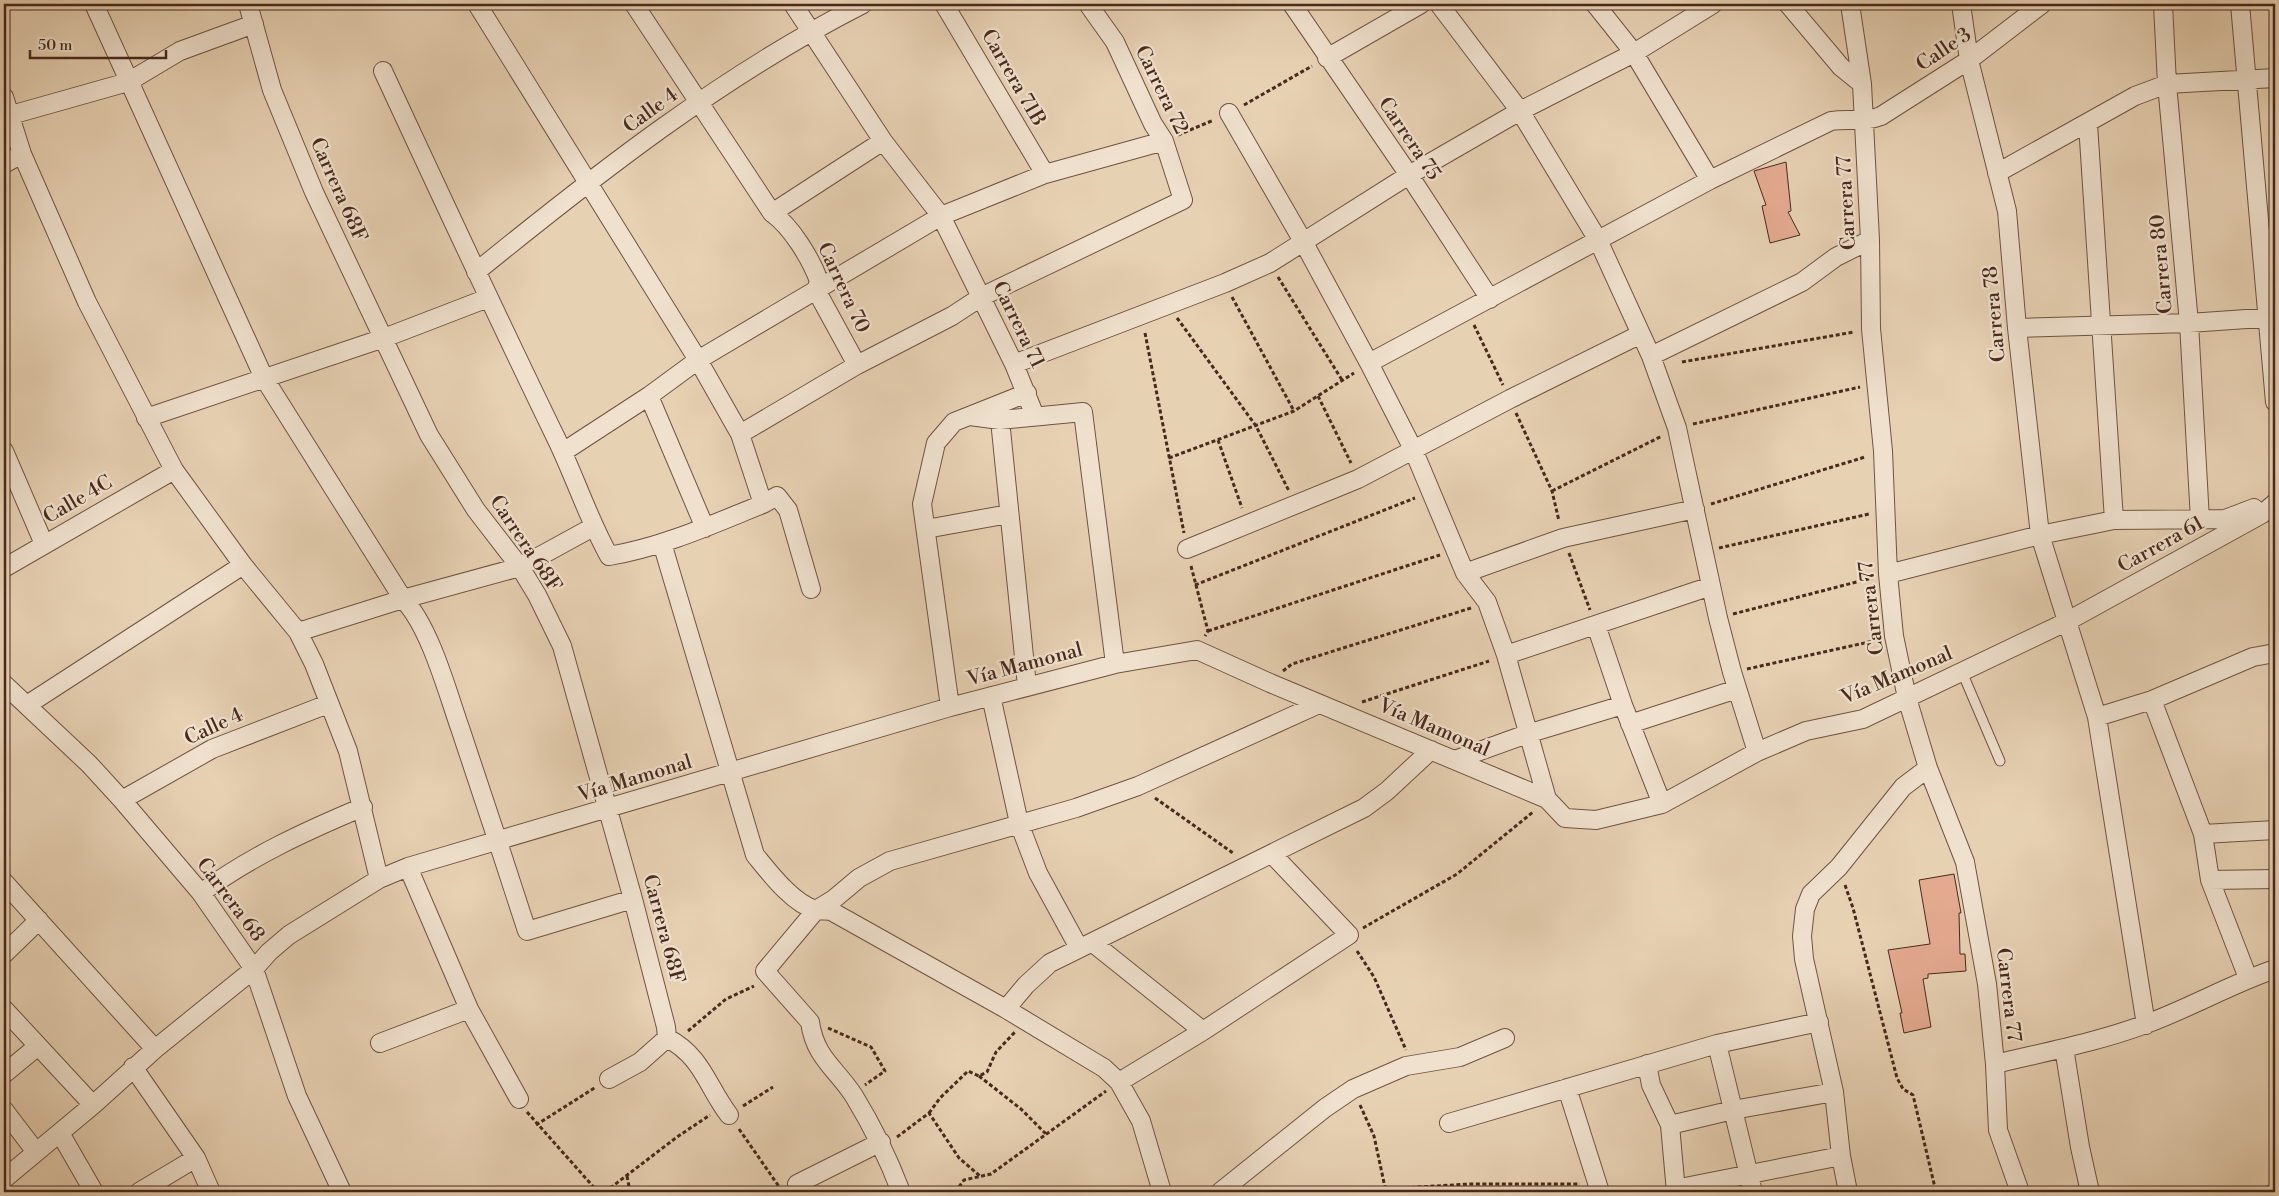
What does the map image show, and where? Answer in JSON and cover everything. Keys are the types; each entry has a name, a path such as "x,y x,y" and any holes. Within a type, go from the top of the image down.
{"street":[{"path":"94,4 264,378 403,599 415,614 425,634 446,686 527,932 633,899"},
{"name":"Carrera 68F","path":"248,4 272,90 314,192 429,435 476,510 520,567 537,595 562,646 671,1040"},
{"path":"476,4 698,360 740,434 763,504"},
{"name":"Carrera 70","path":"634,4 772,213 784,221 815,272 819,281 816,290 857,365 952,316 981,297 1183,200"},
{"name":"Carrera 71","path":"793,4 883,141 941,216 1014,364 1035,416"},
{"name":"Calle 4","path":"476,272 588,182 700,102 810,31 863,4"},
{"name":"Carrera 71B","path":"944,4 1045,174"},
{"name":"Carrera 72","path":"1088,4 1115,42 1153,124 1164,142 1183,200"},
{"name":"Carrera 75","path":"1292,4 1327,58 1409,175 1490,299"},
{"path":"1327,58 1421,4"},
{"path":"1595,4 1634,52 1710,180"},
{"path":"1014,364 1225,283 1270,263 1409,175 1520,111 1634,52 1713,4"},
{"path":"1788,4 1841,67 1862,84"},
{"name":"Carrera 77","path":"1850,4 1862,84 1870,240 1872,329 1883,451 1884,511 1894,636 1907,698 1928,768 1965,862 1987,984 1995,1064 1998,1130 2020,1192"},
{"name":"Carrera 78","path":"1961,4 1969,60 2007,211 2017,328 2040,534 2066,622"},
{"name":"Calle 3","path":"1864,121 1880,116 1969,60 2042,4"},
{"name":"Carrera 80","path":"2163,4 2168,84 2189,323 2200,520"},
{"path":"2240,4 2246,80 2271,317 2275,402"},
{"path":"1447,6 1520,111 1598,240 1653,361 1677,428 1718,618 1757,752"},
{"path":"11,115 128,82 180,51 254,24"},
{"path":"383,71 488,298 563,452 593,527 609,556 633,552 662,543 763,504 777,496 788,510 811,588"},
{"path":"1997,173 2088,124 2135,96 2168,84 2275,78"},
{"path":"4,97 22,154 87,302 174,470 243,565 298,632 314,664 328,704 348,751 380,878"},
{"path":"1229,113 1304,242 1369,363 1413,449 1457,549 1465,573 1487,602 1506,656 1527,734 1548,799"},
{"path":"1369,363 1710,180 1831,121 1847,118 1864,121"},
{"path":"2088,124 2114,520"},
{"path":"772,213 883,141"},
{"path":"563,452 649,396 698,360 941,216 1045,174 1164,142"},
{"path":"4,164 22,154"},
{"path":"1653,361 1802,282 1836,257 1870,240"},
{"path":"146,418 384,338 488,298"},
{"path":"2017,328 2189,323 2271,317"},
{"path":"1187,549 1358,479 1510,399 1641,334"},
{"path":"740,434 857,365"},
{"path":"950,707 922,504 936,442 954,422 1026,393"},
{"path":"649,396 704,528"},
{"path":"970,416 1000,420 1083,412 1116,664"},
{"path":"1000,420 1027,686"},
{"path":"4,450 44,544"},
{"name":"Calle 4C","path":"4,568 174,470"},
{"path":"1888,574 2040,534 2114,520 2225,519 2275,501"},
{"name":"Carrera 61","path":"2066,622 2262,514 2275,501"},
{"path":"1465,573 1563,538 1695,509"},
{"path":"926,529 1009,514"},
{"path":"298,632 403,599 520,567 593,527"},
{"path":"662,543 755,855 778,883 806,905 816,910 831,911 1006,1009 1104,1068 1119,1082 1142,1121 1162,1192"},
{"path":"27,705 243,565"},
{"path":"1506,656 1711,586"},
{"path":"2066,622 2097,717 2146,1024"},
{"name":"Vía Mamonal","path":"4,1178 93,1105 155,1049 254,969 268,952 289,935 380,878 408,867 1027,686 1116,664 1196,650 1319,704 1548,799 1565,818 1596,820 1662,804 1757,752 1806,731 1863,719 2066,622"},
{"path":"1596,625 1630,724 1662,804"},
{"path":"2097,717 2152,700 2253,656 2275,653"},
{"path":"1630,724 1735,680"},
{"name":"Carrera 68","path":"6,690 27,705 122,800 201,893 254,969 297,1096 342,1192"},
{"path":"991,696 1019,823 1038,874 1086,945 1203,1031"},
{"path":"2152,700 2202,834 2210,880 2248,978"},
{"name":"Calle 4","path":"122,800 212,749 328,704"},
{"path":"902,1192 882,1144 852,1094 819,1054 811,1033 810,1022 765,971 816,910 834,899 859,878 890,861 1076,808 1138,786 1319,704"},
{"path":"1454,760 1527,734 1623,705"},
{"path":"1006,1009 1026,985 1050,962 1364,808 1388,791 1430,750"},
{"path":"1848,1192 1841,1156 1834,1092 1804,959 1802,936 1806,909 1811,894 1839,867 1903,787 1928,768"},
{"path":"201,893 268,850 363,807"},
{"path":"2202,834 2275,830"},
{"path":"1119,1082 1203,1031 1346,938 1272,854"},
{"path":"408,867 469,1009 519,1099"},
{"path":"2210,880 2275,879"},
{"path":"4,882 155,1049"},
{"path":"4,954 40,920"},
{"path":"1995,1064 2064,1048 2146,1024 2248,978 2275,969"},
{"path":"4,1009 93,1105"},
{"path":"380,1043 469,1009"},
{"path":"1449,1123 1717,1044 1819,1022"},
{"path":"1220,1192 1325,1108 1353,1089 1412,1066 1460,1057 1505,1038"},
{"path":"609,1079 640,1062 671,1040 683,1046 694,1058 726,1110"},
{"path":"1717,1044 1752,1192"},
{"path":"4,1074 38,1046"},
{"path":"2064,1048 2080,1147 2090,1192"},
{"path":"1647,1064 1651,1085 1670,1125 1676,1191 1748,1173 1841,1156"},
{"path":"133,1068 196,1158 211,1192"},
{"path":"1567,1088 1599,1188"},
{"path":"1670,1125 1733,1110 1834,1092"},
{"path":"4,1110 36,1152"},
{"path":"60,1133 94,1192"},
{"path":"790,1188 882,1144"},
{"path":"139,1192 196,1158"}],"lane":[{"path":"1962,672 2000,761"}],"path":[{"path":"1164,142 1229,113 1327,58"},
{"path":"1270,263 1342,380"},
{"path":"1225,283 1294,411"},
{"path":"1168,305 1256,426 1296,505"},
{"path":"1467,310 1552,491 1563,538 1596,625"},
{"path":"1141,314 1187,549 1208,631"},
{"path":"1653,361 1872,329"},
{"path":"1170,458 1294,411 1369,363"},
{"path":"1552,491 1677,428 1876,384"},
{"path":"1318,396 1358,479"},
{"path":"1218,440 1249,525"},
{"path":"1695,509 1883,451"},
{"path":"1195,585 1431,492"},
{"path":"1704,551 1884,511"},
{"path":"1196,650 1208,631 1457,549"},
{"path":"1718,618 1888,574"},
{"path":"1270,683 1292,664 1487,602"},
{"path":"1735,680 1894,636"},
{"path":"1335,710 1506,656"},
{"path":"1138,786 1250,865"},
{"path":"1412,1066 1374,977 1360,954 1346,938 1457,874 1548,799"},
{"path":"1839,867 1854,908 1897,1078 1902,1089 1913,1095 1936,1192"},
{"path":"671,1040 726,999 755,985 765,971"},
{"path":"979,1076 986,1072 996,1052 1026,1021"},
{"path":"810,1022 846,1035 871,1047 876,1055 885,1071 852,1094"},
{"path":"882,1144 930,1113 940,1098 968,1071 979,1076 1021,1109 1046,1134"},
{"path":"536,1125 609,1079"},
{"path":"955,1192 964,1180 991,1174 1119,1082"},
{"path":"605,1192 677,1137 773,1087"},
{"path":"1353,1089 1374,1136 1385,1191 1469,1184 1599,1188"},
{"path":"519,1099 536,1125 557,1144 598,1192"},
{"path":"726,1110 790,1188"},
{"path":"930,1113 959,1158 981,1176"},
{"path":"627,1176 630,1192"},
{"path":"2260,1192 2275,1182"}],"building":[{"path":"1786,162 1791,211 1788,212 1800,235 1770,243 1762,206 1766,205 1754,171"},
{"path":"1954,874 1961,913 1959,913 1960,954 1965,954 1966,971 1928,974 1928,978 1923,979 1931,1027 1904,1033 1900,1013 1902,1013 1888,950 1930,944 1919,880"}]}
